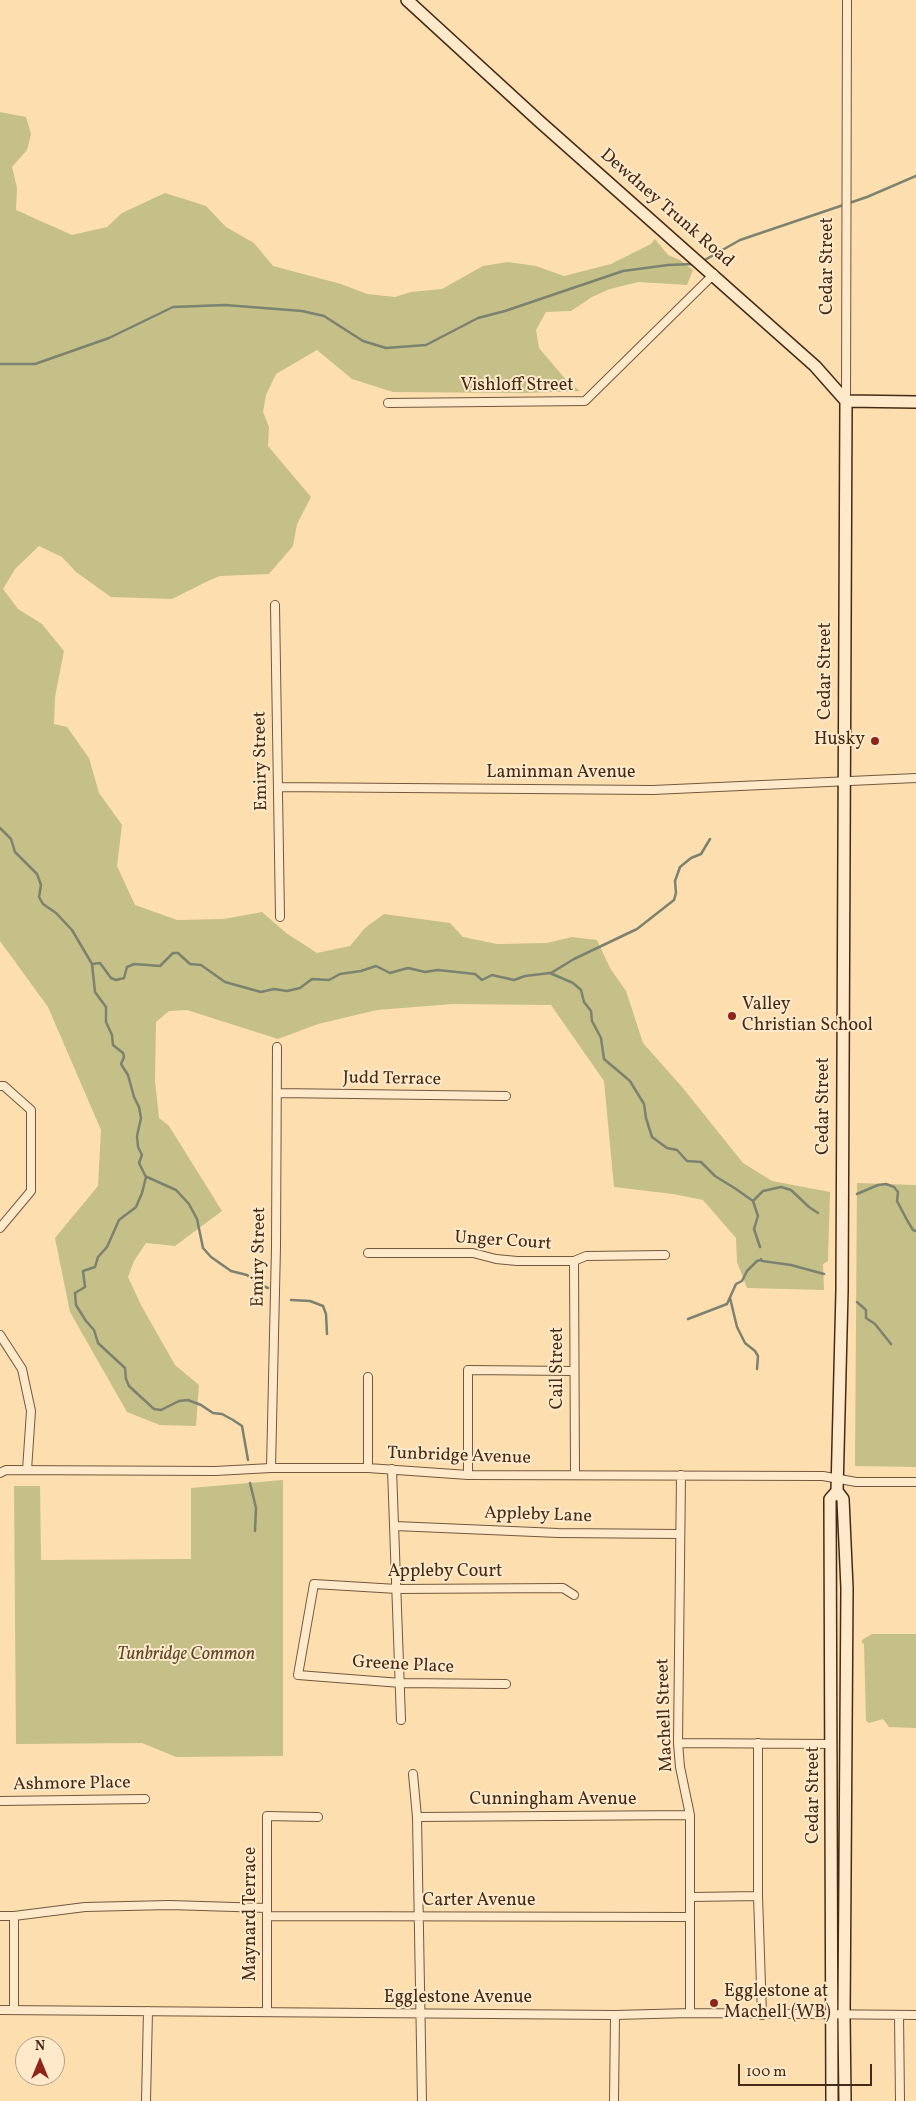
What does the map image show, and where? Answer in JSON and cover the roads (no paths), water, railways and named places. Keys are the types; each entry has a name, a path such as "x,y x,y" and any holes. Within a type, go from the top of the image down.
{"main road":[{"name":"Dewdney Trunk Road","path":"406,0 815,366 846,401"},
{"path":"846,401 916,402"},
{"name":"Cedar Street","path":"832,2101 838,2015 847,1588 843,1499 837,1486 842,1291 846,401"},
{"name":"Cedar Street","path":"837,1486 830,1499 832,1744 838,2015 845,2101"}],"street":[{"name":"Cedar Street","path":"846,401 847,0"},
{"name":"Vishloff Street","path":"388,403 586,401 714,274"},
{"name":"Emiry Street","path":"275,606 280,917"},
{"name":"Laminman Avenue","path":"278,786 653,790 916,778"},
{"name":"Emiry Street","path":"271,1468 278,1093 277,1047"},
{"path":"0,1086 4,1086 32,1110 32,1128 31,1191 0,1228"},
{"name":"Judd Terrace","path":"278,1093 506,1096"},
{"name":"Unger Court","path":"368,1253 474,1253 496,1259 517,1261 574,1261 586,1256 665,1255"},
{"name":"Cail Street","path":"574,1261 575,1475"},
{"path":"0,1335 22,1369 31,1410 26,1470"},
{"path":"468,1475 468,1370 574,1371"},
{"path":"368,1377 368,1468"},
{"name":"Tunbridge Avenue","path":"0,1473 6,1470 215,1471 271,1468 368,1468 468,1475 823,1476 837,1486 916,1482"},
{"path":"392,1469 401,1720"},
{"name":"Machell Street","path":"681,1476 678,1743 680,1767 690,1815 690,2013"},
{"name":"Appleby Lane","path":"395,1526 558,1533 680,1534"},
{"name":"Appleby Court","path":"298,1675 314,1584 397,1589 563,1588 574,1595"},
{"name":"Greene Place","path":"298,1675 401,1683 506,1684"},
{"path":"678,1743 832,1744"},
{"path":"758,1743 758,1896 762,2015"},
{"path":"413,1774 417,1816 422,2101"},
{"name":"Ashmore Place","path":"0,1801 145,1799"},
{"name":"Cunningham Avenue","path":"417,1816 690,1815"},
{"name":"Maynard Terrace","path":"267,2012 267,1816 318,1817"},
{"path":"691,1898 758,1896"},
{"path":"0,1916 85,1907 169,1905 267,1908"},
{"path":"14,1916 14,2010"},
{"name":"Carter Avenue","path":"268,1916 690,1917"},
{"name":"Egglestone Avenue","path":"0,2010 615,2015 690,2013 762,2015 916,2014"},
{"path":"146,2101 148,2011"},
{"path":"614,2101 615,2015"},
{"path":"899,2015 900,2101"}],"waterway":[{"path":"703,261 740,240 867,197 916,176"},
{"path":"0,364 35,364 109,338 173,307 225,305 302,311 324,316 363,341 386,348 426,345 478,318 505,311 623,271 693,264"},
{"path":"0,828 11,839 15,852 37,874 41,885 39,897 43,904 56,913 72,930 92,964 100,963 111,978 116,980 124,978 127,967 134,964 160,966 173,953 178,953 190,964 201,965 225,982 261,992 274,989 287,991 300,988 312,979 329,980 340,974 361,971 376,966 390,973 408,968 425,972 438,970 475,974 482,980 492,975 514,980 525,976 550,973 573,983 581,990 584,1002 591,1011 592,1021 601,1038 604,1059 630,1081 644,1104 652,1137 667,1148 677,1150 687,1161 701,1162 715,1176 753,1201 758,1216 754,1229 760,1247"},
{"path":"551,973 574,959 637,929 674,900 676,893 675,881 680,867 691,858 701,854 710,839"},
{"path":"92,964 95,992 106,1007 106,1022 112,1035 113,1045 123,1053 124,1057 121,1064 128,1075 139,1107 141,1118 137,1136 138,1147 142,1155 139,1163 146,1177 136,1207 119,1220 107,1247 98,1257 95,1267 83,1271 85,1287 75,1293 76,1305 94,1330 98,1343 125,1368 129,1386 154,1409 161,1410 179,1401 188,1400 201,1405 213,1413 222,1414 242,1426 248,1460"},
{"path":"147,1177 176,1190 189,1204 197,1219 203,1248 211,1257 231,1271 247,1275 268,1288"},
{"path":"857,1194 878,1185 886,1184 894,1187 898,1192 897,1201 913,1230 916,1231"},
{"path":"753,1201 763,1191 781,1187 791,1190 818,1213"},
{"path":"761,1259 762,1261 791,1265 824,1274"},
{"path":"688,1319 727,1304 736,1284 742,1281 747,1271 757,1261 761,1260"},
{"path":"730,1298 737,1327 745,1343 758,1356 757,1369"},
{"path":"291,1300 310,1301 323,1306 326,1314 327,1334"},
{"path":"857,1302 866,1310 866,1318 875,1324 891,1344"},
{"path":"250,1483 256,1508 255,1531"}],"place":[{"name":"Husky","path":"875,741"},
{"name":"Valley Christian School","path":"732,1016"},
{"name":"Egglestone at Machell (WB)","path":"714,2003"}],"park label":[{"name":"Tunbridge Common","path":"186,1656"}]}
